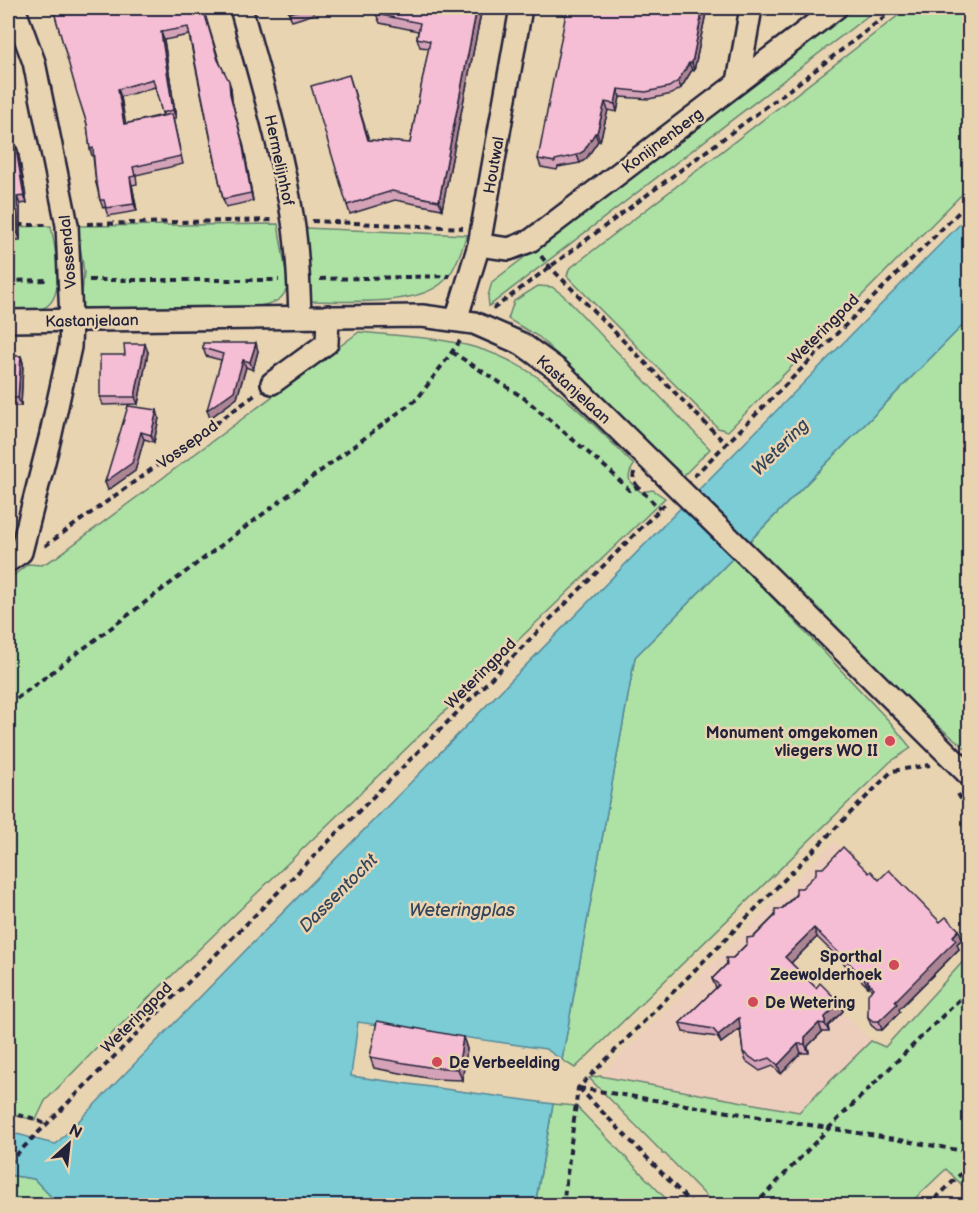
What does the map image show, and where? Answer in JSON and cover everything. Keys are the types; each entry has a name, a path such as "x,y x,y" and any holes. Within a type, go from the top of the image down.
{"street":[{"name":"Vossendal","path":"14,8 34,62 67,225 71,320 68,358 50,438 14,556"},
{"name":"Hermelijnhof","path":"241,8 272,123 293,220 300,316"},
{"name":"Houtwal","path":"465,322 468,281 480,237 521,8"},
{"path":"738,82 751,8"},
{"name":"Konijnenberg","path":"480,237 509,249 530,241 836,8"},
{"path":"272,383 327,343 328,316"},
{"name":"Kastanjelaan","path":"8,321 422,316 465,322 522,344 558,370 969,776"}],"path":[{"path":"8,705 418,398 452,352 465,322 549,266 805,78 896,8"},
{"name":"Weteringpad","path":"693,476 969,201"},
{"path":"8,225 293,220 480,237"},
{"path":"530,241 549,266 725,443"},
{"path":"8,281 299,279 445,275 468,281"},
{"path":"452,352 524,398 629,489 638,487 660,509"},
{"name":"Vossepad","path":"14,556 42,548 272,383"},
{"name":"Weteringpad","path":"8,1163 669,501"},
{"path":"563,1206 578,1088 892,771 940,764"},
{"path":"754,1206 969,989"},
{"path":"578,1088 969,1152"},
{"path":"578,1088 694,1206"},
{"path":"8,1113 32,1118 45,1124"},
{"path":"928,1206 969,1165"}],"shaded area":[{"name":"De Wetering","path":"834,842 874,882 794,962 871,1041 799,1112 600,1076"}],"green space":[{"path":"851,8 878,8 489,306 488,296 492,282"},
{"path":"908,8 969,8 969,187 728,431 718,428 567,276 569,269"},
{"path":"278,224 288,285 280,299 276,301 255,307 84,309 81,304 84,272 77,226"},
{"path":"51,226 58,272 55,295 50,304 41,309 8,309 8,227"},
{"path":"304,228 467,235 452,271 444,281 432,289 417,295 380,301 309,301"},
{"path":"538,286 552,287 563,295 710,449 682,477 539,337 508,319 514,301"},
{"path":"969,319 969,751 899,694 748,543"},
{"path":"359,332 463,344 501,357 523,368 563,396 634,465 629,477 634,486 641,492 653,490 665,498 97,1048 45,1101 36,1120 8,1114 8,580 28,564 42,565 55,558"},
{"path":"734,557 890,722 911,748 890,762 575,1068 562,1060 635,657"},
{"path":"969,955 969,1192 946,1169 908,1205 715,1205 589,1078 600,1076 799,1112 871,1041 885,1047"},
{"path":"553,1104 576,1106 672,1205 535,1206"},
{"path":"8,1175 34,1179 59,1205 8,1205"}],"water":[{"name":"Weteringplas","path":"969,215 969,319 635,657 562,1060 546,1049 358,1022 351,1076 553,1104 535,1205 59,1205 34,1179 8,1175 8,1132 56,1144"}],"building":[{"path":"53,8 203,8 218,60 229,81 251,193 223,199 188,27 161,32 173,110 162,113 153,79 118,89 124,124 172,114 181,156 133,167 135,176 130,177 134,204 106,208 104,200 100,200 93,148 90,149 87,124"},
{"path":"287,8 308,8 289,13"},
{"path":"378,8 477,8 439,201 392,191 347,205 311,86 349,75 368,140 410,143 430,41 417,38 420,23 376,14"},
{"path":"567,8 703,8 692,63 689,63 678,81 669,87 646,92 618,89 615,104 605,102 597,133 584,151 555,160 555,162 538,159"},
{"path":"8,121 15,143 24,196 17,197 18,233 8,233"},
{"path":"203,343 256,343 250,362 243,360 234,391 207,410 223,354 203,348"},
{"path":"124,344 145,344 135,397 100,397 100,355 125,355"},
{"path":"8,356 21,356 18,398 8,398"},
{"path":"128,406 157,410 151,435 141,432 132,463 105,482"},
{"path":"843,847 879,880 889,870 940,922 946,917 959,930 953,936 956,940 895,1001 897,1004 879,1021 873,1021 868,1017 868,994 874,988 868,982 868,974 864,978 814,928 785,957 816,988 820,983 840,1003 825,1017 825,1024 819,1023 805,1037 805,1044 798,1044 778,1065 770,1058 757,1062 743,1052 739,1018 718,1035 713,1029 680,1023 719,985 712,979 727,964 726,958 733,958 747,944 747,938 754,937 775,916 775,909 782,909 796,895 796,888 802,888 816,874 816,868 823,868"},
{"path":"377,1021 463,1037 458,1069 428,1067 370,1057"}],"place":[{"name":"Monument omgekomen vliegers WO II","path":"890,741"},
{"name":"Sporthal Zeewolderhoek","path":"894,965"},
{"name":"De Wetering","path":"753,1002"},
{"name":"De Verbeelding","path":"437,1062"}],"water label":[{"name":"Wetering","path":"780,447"},
{"name":"Dassentocht","path":"338,893"}]}
